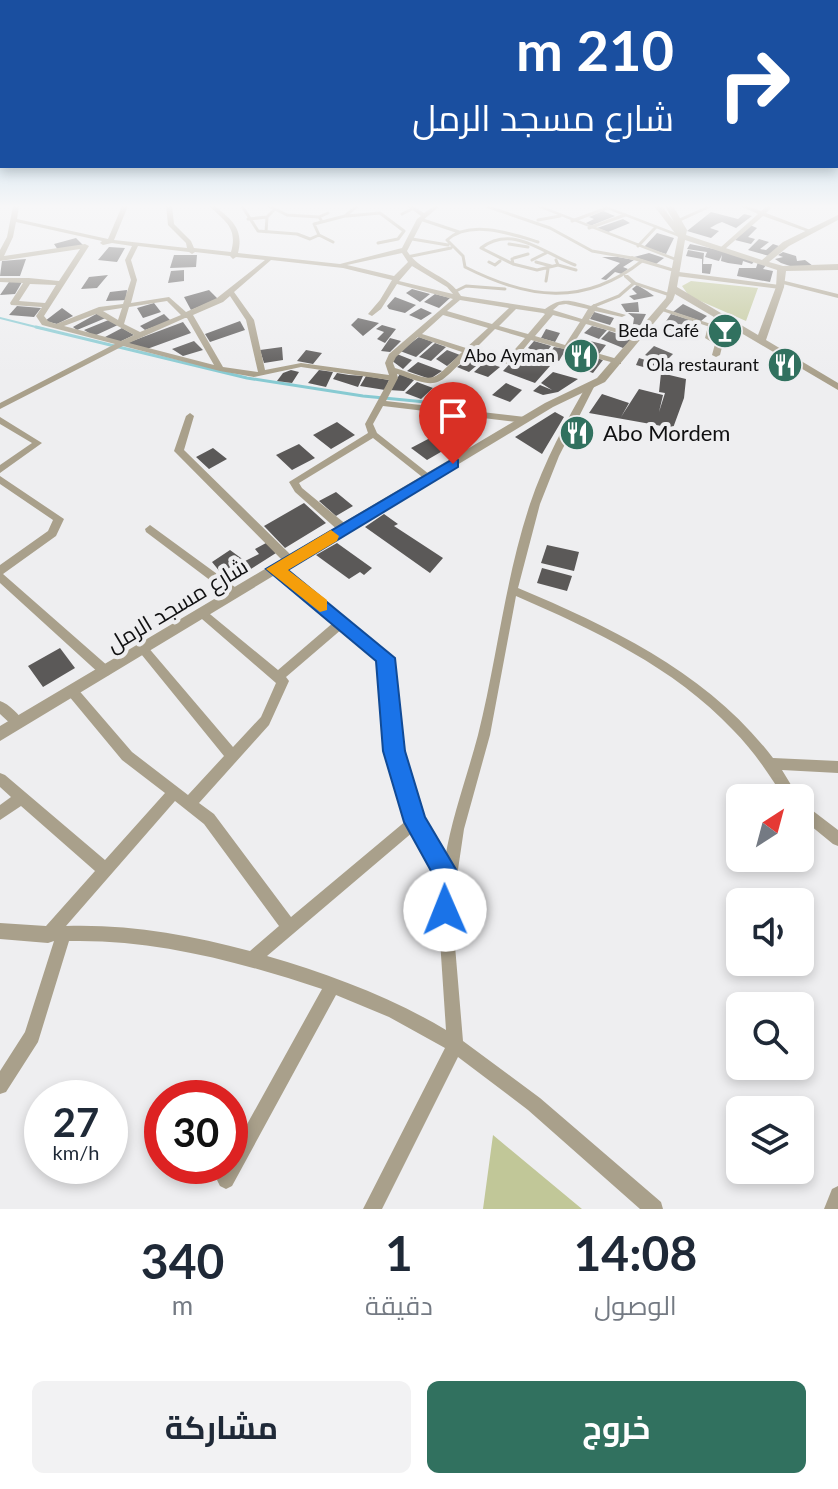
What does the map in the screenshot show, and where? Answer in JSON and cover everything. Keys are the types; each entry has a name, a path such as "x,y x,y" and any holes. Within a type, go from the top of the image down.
{"street":[{"path":"74,262 40,318 55,326 118,345 254,375 261,371 301,365 435,381 469,353 515,306"},
{"path":"121,323 134,280 130,262"},
{"path":"0,406 118,345 231,292 266,262"},
{"path":"292,262 337,265 360,262"},
{"path":"372,314 389,297 404,262"},
{"path":"414,262 457,294"},
{"path":"649,262 838,296"},
{"path":"667,262 677,268"},
{"name":"شارع مسجد الرمل","path":"0,734 525,420 591,385 618,362 661,309 672,292 678,262"},
{"path":"768,262 782,269 835,265"},
{"path":"337,265 397,281 548,312 639,337"},
{"path":"762,339 781,285 782,269"},
{"path":"626,276 634,283 672,292 723,317 838,387"},
{"path":"0,280 61,283"},
{"path":"29,280 14,303 47,305"},
{"path":"231,292 250,320 261,371"},
{"path":"429,478 373,434 369,424 394,374 390,359 442,312 457,294"},
{"path":"55,326 97,311 171,298 187,315 220,369"},
{"path":"416,334 505,363 532,338 548,312 565,298 622,315"},
{"path":"567,348 594,306"},
{"path":"97,311 139,335"},
{"path":"442,312 618,362"},
{"path":"716,355 719,343 709,338 712,326 723,317"},
{"path":"372,1209 455,1045 446,958 449,878 457,829 484,735 512,590 535,504 554,456 591,385"},
{"path":"379,403 525,420"},
{"path":"190,416 179,451 290,561"},
{"path":"0,420 38,443 0,470"},
{"path":"344,529 298,490 294,482 373,434"},
{"path":"0,479 59,519 52,533 0,574 105,671"},
{"path":"150,529 235,593"},
{"path":"275,569 386,658 389,725 415,822 449,878"},
{"path":"512,590 611,632 644,652 720,710 772,764 784,784"},
{"path":"191,802 273,708 283,685 280,675 201,613"},
{"path":"280,675 342,622"},
{"path":"143,649 233,757"},
{"path":"72,691 127,756 174,793 191,802 222,835 289,927"},
{"path":"0,706 18,723"},
{"path":"772,764 838,767"},
{"path":"0,779 105,870"},
{"path":"0,1086 32,1036 55,935 105,870 174,793"},
{"path":"0,813 21,798"},
{"path":"814,819 838,839"},
{"path":"251,960 415,822"},
{"path":"0,931 130,935 251,960 332,986 455,1045 494,1072 654,1209"},
{"path":"248,1140 332,986"},
{"path":"833,1209 838,1195"}],"lane":[{"path":"464,262 465,267 510,290"},
{"path":"490,262 495,265 498,262"},
{"path":"518,262 542,270 558,265"},
{"path":"538,262 550,267"},
{"path":"556,262 564,268 576,268 563,262"},
{"path":"457,294 466,286 565,298 626,276 640,262"},
{"path":"546,281 550,267"},
{"path":"529,275 531,268"},
{"path":"564,268 568,275"},
{"path":"538,277 542,270"},
{"path":"594,306 619,296 634,283"},
{"path":"661,309 712,326"}],"green space":[{"path":"691,281 758,288 746,321 689,296 682,286"},
{"path":"493,1135 582,1209 483,1209"}],"building":[{"path":"2,262 25,262 20,276 0,276"},
{"path":"172,262 196,262 196,267 170,268"},
{"path":"630,262 623,267 628,269 622,274 615,272 606,280 601,279 620,263"},
{"path":"702,262 712,264 710,274 702,273"},
{"path":"758,262 767,264 763,269 773,271 770,282 737,276 739,268 756,268"},
{"path":"808,262 813,266 793,267 781,263"},
{"path":"184,270 184,281 168,283 171,271"},
{"path":"108,275 97,288 81,289 89,277"},
{"path":"9,282 22,282 15,294 0,295"},
{"path":"637,285 654,296 634,300 629,296 637,294 632,289"},
{"path":"412,289 430,294 420,302 406,293"},
{"path":"127,290 126,300 106,301 110,292"},
{"path":"209,290 218,299 191,310 184,297"},
{"path":"435,294 450,298 439,308 424,302"},
{"path":"395,297 416,305 405,313 389,309 387,306"},
{"path":"638,302 639,312 626,312 621,304"},
{"path":"154,303 161,312 143,318 137,308"},
{"path":"683,304 707,316 701,321 673,312"},
{"path":"17,306 41,308 34,317 9,315"},
{"path":"62,308 73,316 57,324 45,321"},
{"path":"421,308 432,313 421,320 409,315"},
{"path":"594,312 614,318 610,325 590,319"},
{"path":"98,313 108,317 77,330 73,327"},
{"path":"628,313 646,314 637,332 632,331 634,318"},
{"path":"164,314 171,321 145,330 140,326"},
{"path":"671,314 694,321 686,335 662,327"},
{"path":"358,318 379,323 363,336 351,325"},
{"path":"111,319 120,324 94,336 84,330"},
{"path":"240,321 245,330 210,342 205,334"},
{"path":"183,322 191,333 147,349 127,343"},
{"path":"382,325 396,329 385,343 377,339 384,332 376,329"},
{"path":"592,326 607,330 599,339 584,333"},
{"path":"122,328 134,335 117,343 105,337"},
{"path":"546,329 560,333 555,342 541,338"},
{"path":"609,331 633,339 623,348 601,339"},
{"path":"419,337 433,342 416,357 400,351"},
{"path":"390,338 401,341 390,352 381,351"},
{"path":"582,339 606,345 599,354 575,347"},
{"path":"194,341 203,350 183,356 172,349"},
{"path":"534,341 551,346 544,355 528,348"},
{"path":"435,343 446,347 431,361 419,357"},
{"path":"654,346 673,354 665,362 645,355"},
{"path":"282,347 283,360 264,363 260,350"},
{"path":"554,347 566,349 559,361 547,357"},
{"path":"306,350 322,353 313,364 297,361"},
{"path":"447,350 460,355 447,366 436,359"},
{"path":"577,352 603,360 593,373 568,364"},
{"path":"397,354 412,360 403,369 391,360"},
{"path":"517,356 550,366 535,383 503,371"},
{"path":"472,357 482,361 469,372 457,367"},
{"path":"639,358 661,365 658,371 636,365"},
{"path":"418,362 442,371 430,379 407,371"},
{"path":"485,362 500,367 488,377 474,372"},
{"path":"291,370 299,372 292,383 277,381 283,373"},
{"path":"319,370 333,372 326,387 308,383"},
{"path":"553,372 578,379 558,392 543,395 533,391 540,385 552,390 541,383"},
{"path":"337,373 363,376 358,387 333,379"},
{"path":"661,373 686,379 684,398 673,428 589,413 602,394 629,403 621,417 639,389 663,395 659,412 665,393 659,392"},
{"path":"400,374 414,380 404,391 389,390"},
{"path":"366,376 389,380 385,390 360,386"},
{"path":"417,382 433,388 421,399 405,393"},
{"path":"506,383 522,390 510,402 492,395"},
{"path":"555,412 564,417 542,454 515,437"},
{"path":"337,422 355,435 331,449 313,435"},
{"path":"430,438 446,449 427,460 411,448"},
{"path":"299,444 315,458 292,470 276,455"},
{"path":"213,448 227,459 209,469 196,457"},
{"path":"336,492 353,506 336,516 319,501"},
{"path":"304,503 326,523 285,548 264,526"},
{"path":"384,514 398,524 394,526 443,558 430,573 365,527"},
{"path":"266,543 276,553 229,583 212,562 230,550 245,561 259,554 255,549"},
{"path":"337,543 372,568 364,575 360,572 349,579 316,555"},
{"path":"547,545 579,552 574,571 541,563"},
{"path":"542,568 572,576 567,591 537,583"},
{"path":"60,648 75,668 43,687 28,666"}],"waterway":[{"path":"0,318 36,327"},
{"path":"36,327 247,378 363,396 467,406"},
{"path":"36,327 44,329"}],"slow traffic":[{"path":"320,605 275,569 331,536"}],"place":[{"name":"Beda Café","path":"725,331"},
{"name":"Abo Ayman","path":"581,356"},
{"name":"Ola restaurant","path":"785,365"},
{"name":"Abo Mordem","path":"577,433"}],"route":[{"path":"445,910 449,878 415,822 394,751 389,725 386,658 275,569 453,464"}]}
